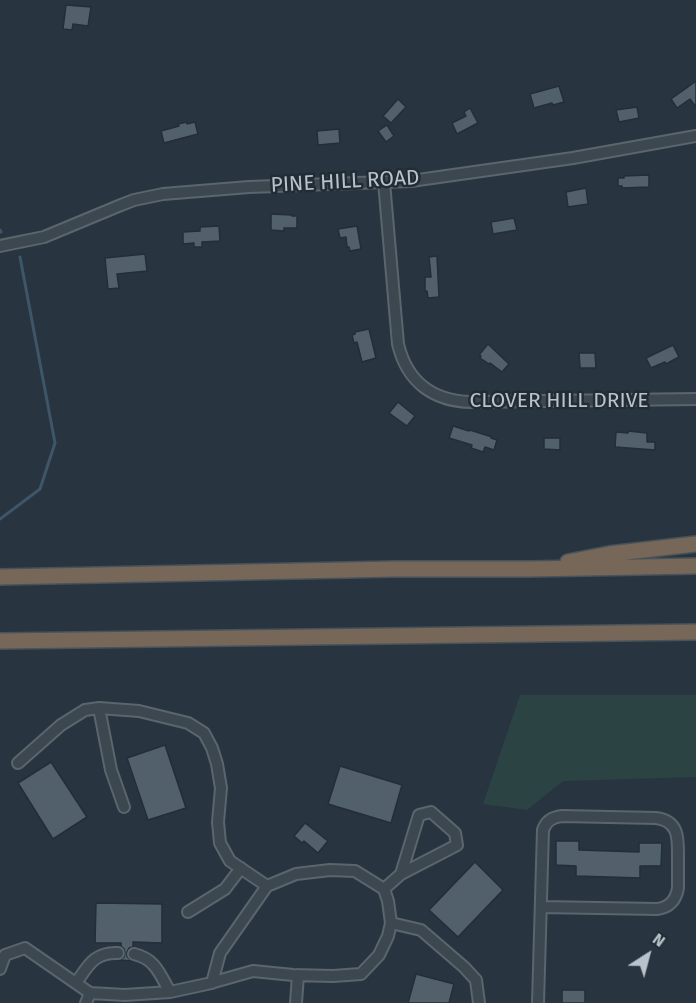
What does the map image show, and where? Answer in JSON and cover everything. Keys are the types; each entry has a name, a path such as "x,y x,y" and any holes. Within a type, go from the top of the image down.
{"highway":[{"path":"530,569 609,554 696,544"},
{"path":"0,577 696,566"},
{"path":"0,641 696,632"},
{"path":"592,634 696,640"}],"street":[{"name":"PINE HILL ROAD","path":"0,246 44,237 134,200 156,195 249,187 411,181 563,160 696,136"},
{"name":"CLOVER HILL DRIVE","path":"384,182 398,344 403,362 409,372 431,392 447,399 471,402 696,399"},
{"path":"99,708 111,770 124,807"},
{"path":"18,763 60,725 85,710 99,708 139,711 188,723 204,733 217,764 221,788 218,822 220,843 230,861 267,886"},
{"path":"384,889 401,874 457,845 455,833 430,812 419,815 401,874"},
{"path":"538,1003 543,830 545,825 551,818 562,816 656,818 666,820 675,829 678,838 678,888 677,896 668,906 657,909 541,907"},
{"path":"188,912 225,889 241,868"},
{"path":"0,969 5,955 25,948 76,983 88,998 170,992 212,983 253,971 333,976 361,974 379,955 388,936 391,923 384,889 355,871 330,870 296,874 267,886 220,952 212,983"},
{"path":"391,923 420,930 464,967 476,980 479,1003"},
{"path":"76,983 92,961 108,953 118,953"},
{"path":"135,954 149,959 170,992"},
{"path":"296,1003 298,975"}],"green space":[{"path":"520,695 696,695 696,777 563,781 527,810 483,804"}],"building":[{"path":"66,5 91,7 88,26 73,24 72,30 63,29"},
{"path":"696,81 696,107 690,99 677,108 671,99"},
{"path":"559,86 564,102 534,108 530,94"},
{"path":"398,99 406,107 391,123 383,116"},
{"path":"637,107 639,118 619,122 616,110"},
{"path":"470,108 478,123 457,134 452,123 466,116 464,112"},
{"path":"187,122 187,124 195,122 198,134 164,143 161,131"},
{"path":"387,125 394,136 386,142 378,131"},
{"path":"339,129 340,143 318,145 317,131"},
{"path":"649,175 649,187 622,188 618,186 618,178"},
{"path":"586,188 588,204 568,207 566,192"},
{"path":"271,214 297,216 297,228 284,228 284,231 271,230"},
{"path":"514,218 517,230 493,234 491,222"},
{"path":"219,226 220,241 202,242 202,247 194,247 194,243 183,244 183,232 200,231 200,227"},
{"path":"357,226 361,249 350,251 346,237 340,238 338,229"},
{"path":"145,254 147,271 117,274 119,288 108,289 105,258"},
{"path":"437,256 439,297 428,298 427,291 425,291 425,277 431,277 429,257"},
{"path":"369,329 376,358 362,362 357,342 354,343 352,335 355,332"},
{"path":"488,344 509,364 502,372 480,358 479,355"},
{"path":"673,345 679,357 651,368 646,358"},
{"path":"579,353 595,353 596,368 580,368"},
{"path":"398,402 415,416 407,426 389,413"},
{"path":"453,426 492,437 497,440 494,450 485,447 483,452 471,448 472,445 449,438"},
{"path":"628,431 647,433 647,442 655,442 655,450 615,447 616,432 628,433"},
{"path":"544,438 560,438 560,450 544,449"},
{"path":"165,745 186,808 148,820 127,758"},
{"path":"51,762 87,817 53,839 18,783"},
{"path":"340,766 402,785 391,823 328,804"},
{"path":"305,823 328,841 318,853 294,836"},
{"path":"556,841 579,841 579,850 639,852 639,843 662,843 661,866 640,866 640,878 576,876 576,866 556,865"},
{"path":"475,862 503,890 458,937 429,910"},
{"path":"96,903 162,904 162,943 133,942 133,947 127,952 131,961 120,960 125,953 121,943 95,943"},
{"path":"416,974 454,984 449,1003 408,1003"},
{"path":"562,990 585,990 585,1003 562,1003"}],"waterway":[{"path":"0,519 40,489 55,443 20,257"}]}
